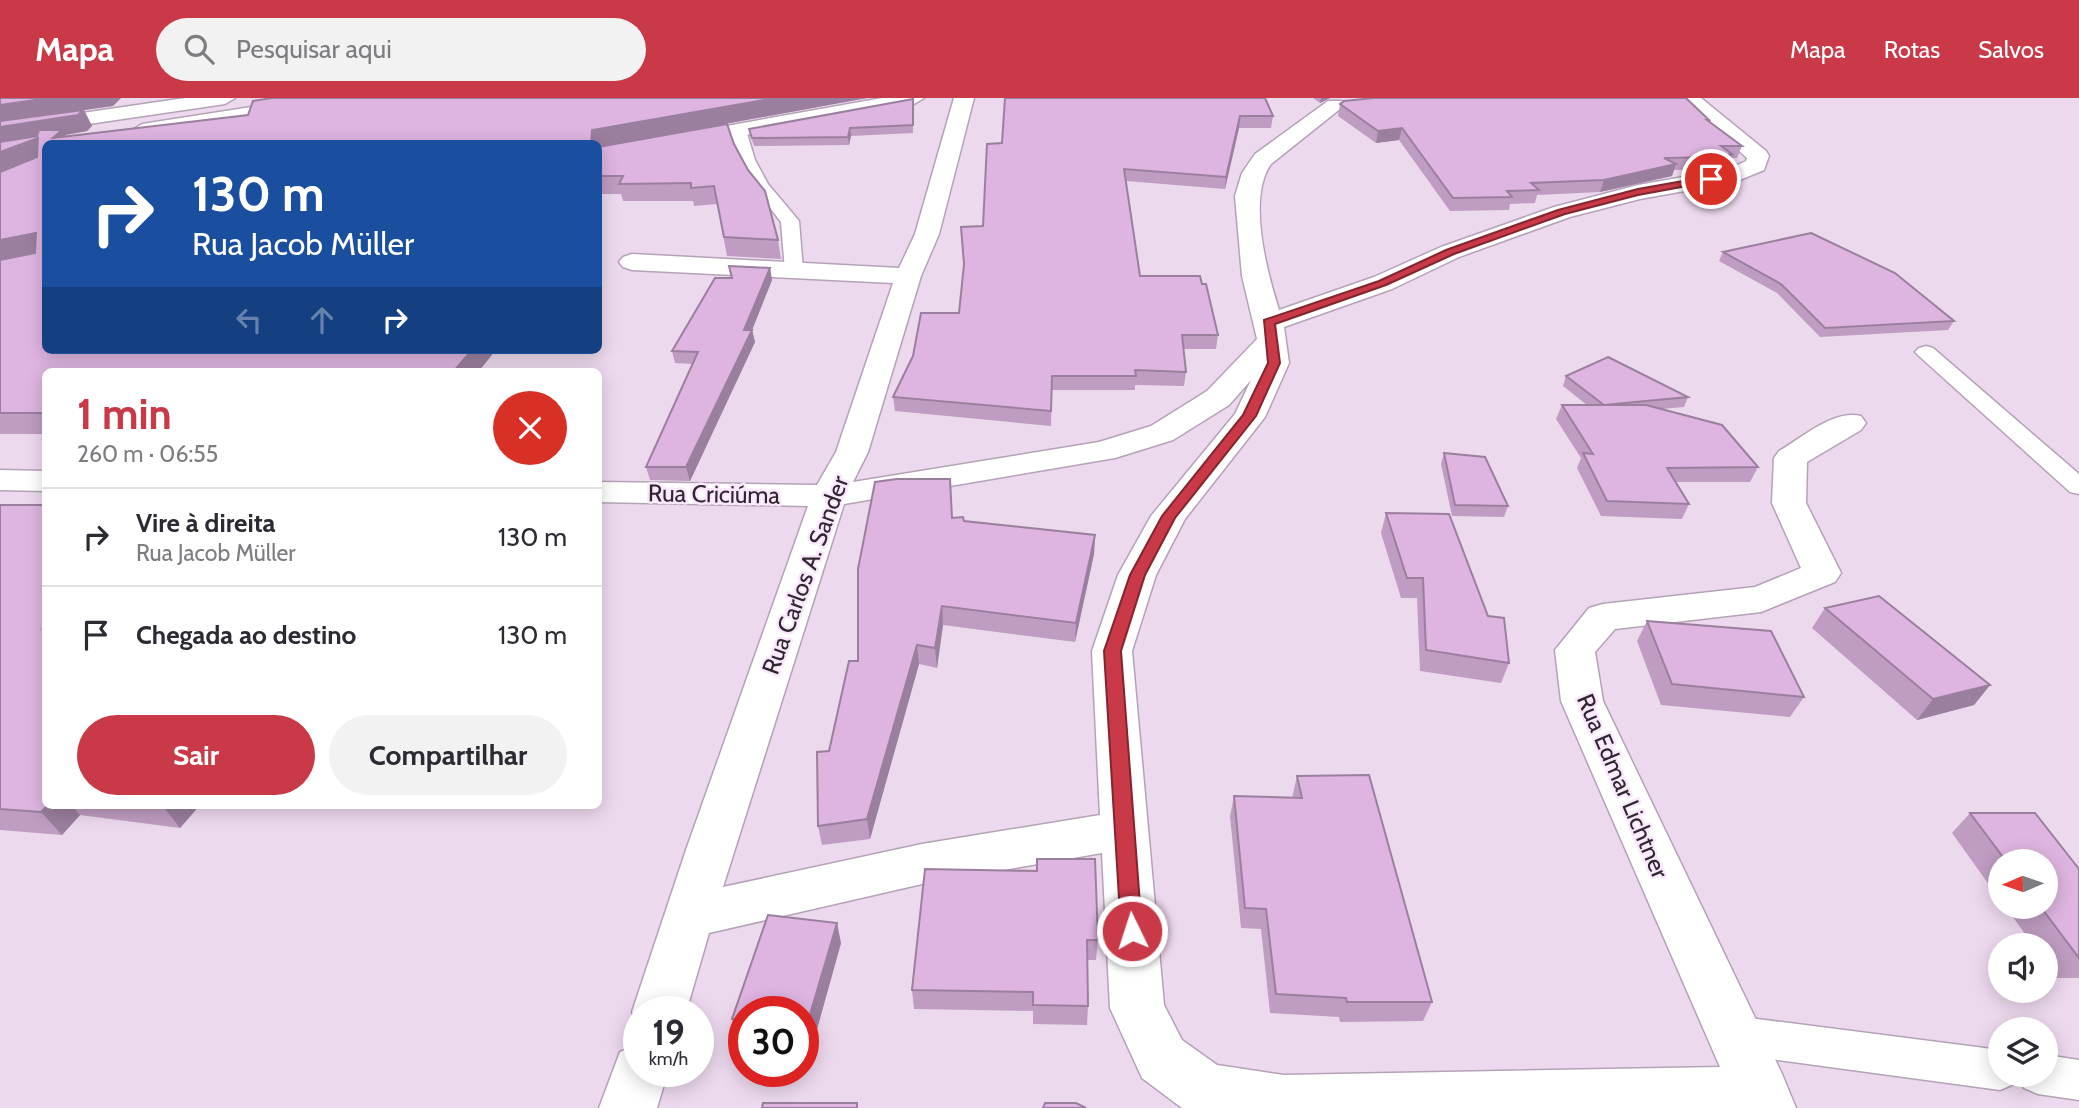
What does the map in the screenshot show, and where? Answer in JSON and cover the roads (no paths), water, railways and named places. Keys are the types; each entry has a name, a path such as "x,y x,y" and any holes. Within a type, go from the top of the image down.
{"street":[{"path":"0,131 181,102 225,98"},
{"path":"804,117 816,98"},
{"path":"602,155 914,98"},
{"name":"Rua Carlos A. Sander","path":"664,996 829,496 852,452 908,276 927,234 964,98"},
{"path":"1270,332 1450,252 1562,212 1638,192 1735,175 1756,165 1758,156 1689,98"},
{"path":"100,136 181,102"},
{"path":"1342,102 1263,159 1253,173 1247,196 1252,249 1255,276 1270,332 1274,363 1249,416 1169,516 1137,575 1112,651 1137,1008 1162,1059 1206,1091 1284,1103 1764,1101"},
{"path":"632,262 908,276"},
{"name":"Rua Criciúma","path":"602,492 829,496 1103,451 1162,433 1218,398 1270,332"},
{"name":"Rua Edmar Lichtner","path":"1764,1101 1582,701 1575,650 1603,617 1761,599 1822,573 1789,503 1791,458 1850,423"},
{"path":"0,480 42,481"},
{"path":"689,916 922,863 1125,830"},
{"path":"628,1108 635,1087"}],"lane":[{"path":"126,132 337,98"},
{"path":"738,130 747,160 761,186 790,221 794,270"},
{"path":"1926,352 2079,487"},
{"path":"1734,1035 1988,1068"},
{"path":"2058,1077 2079,1080"}]}
